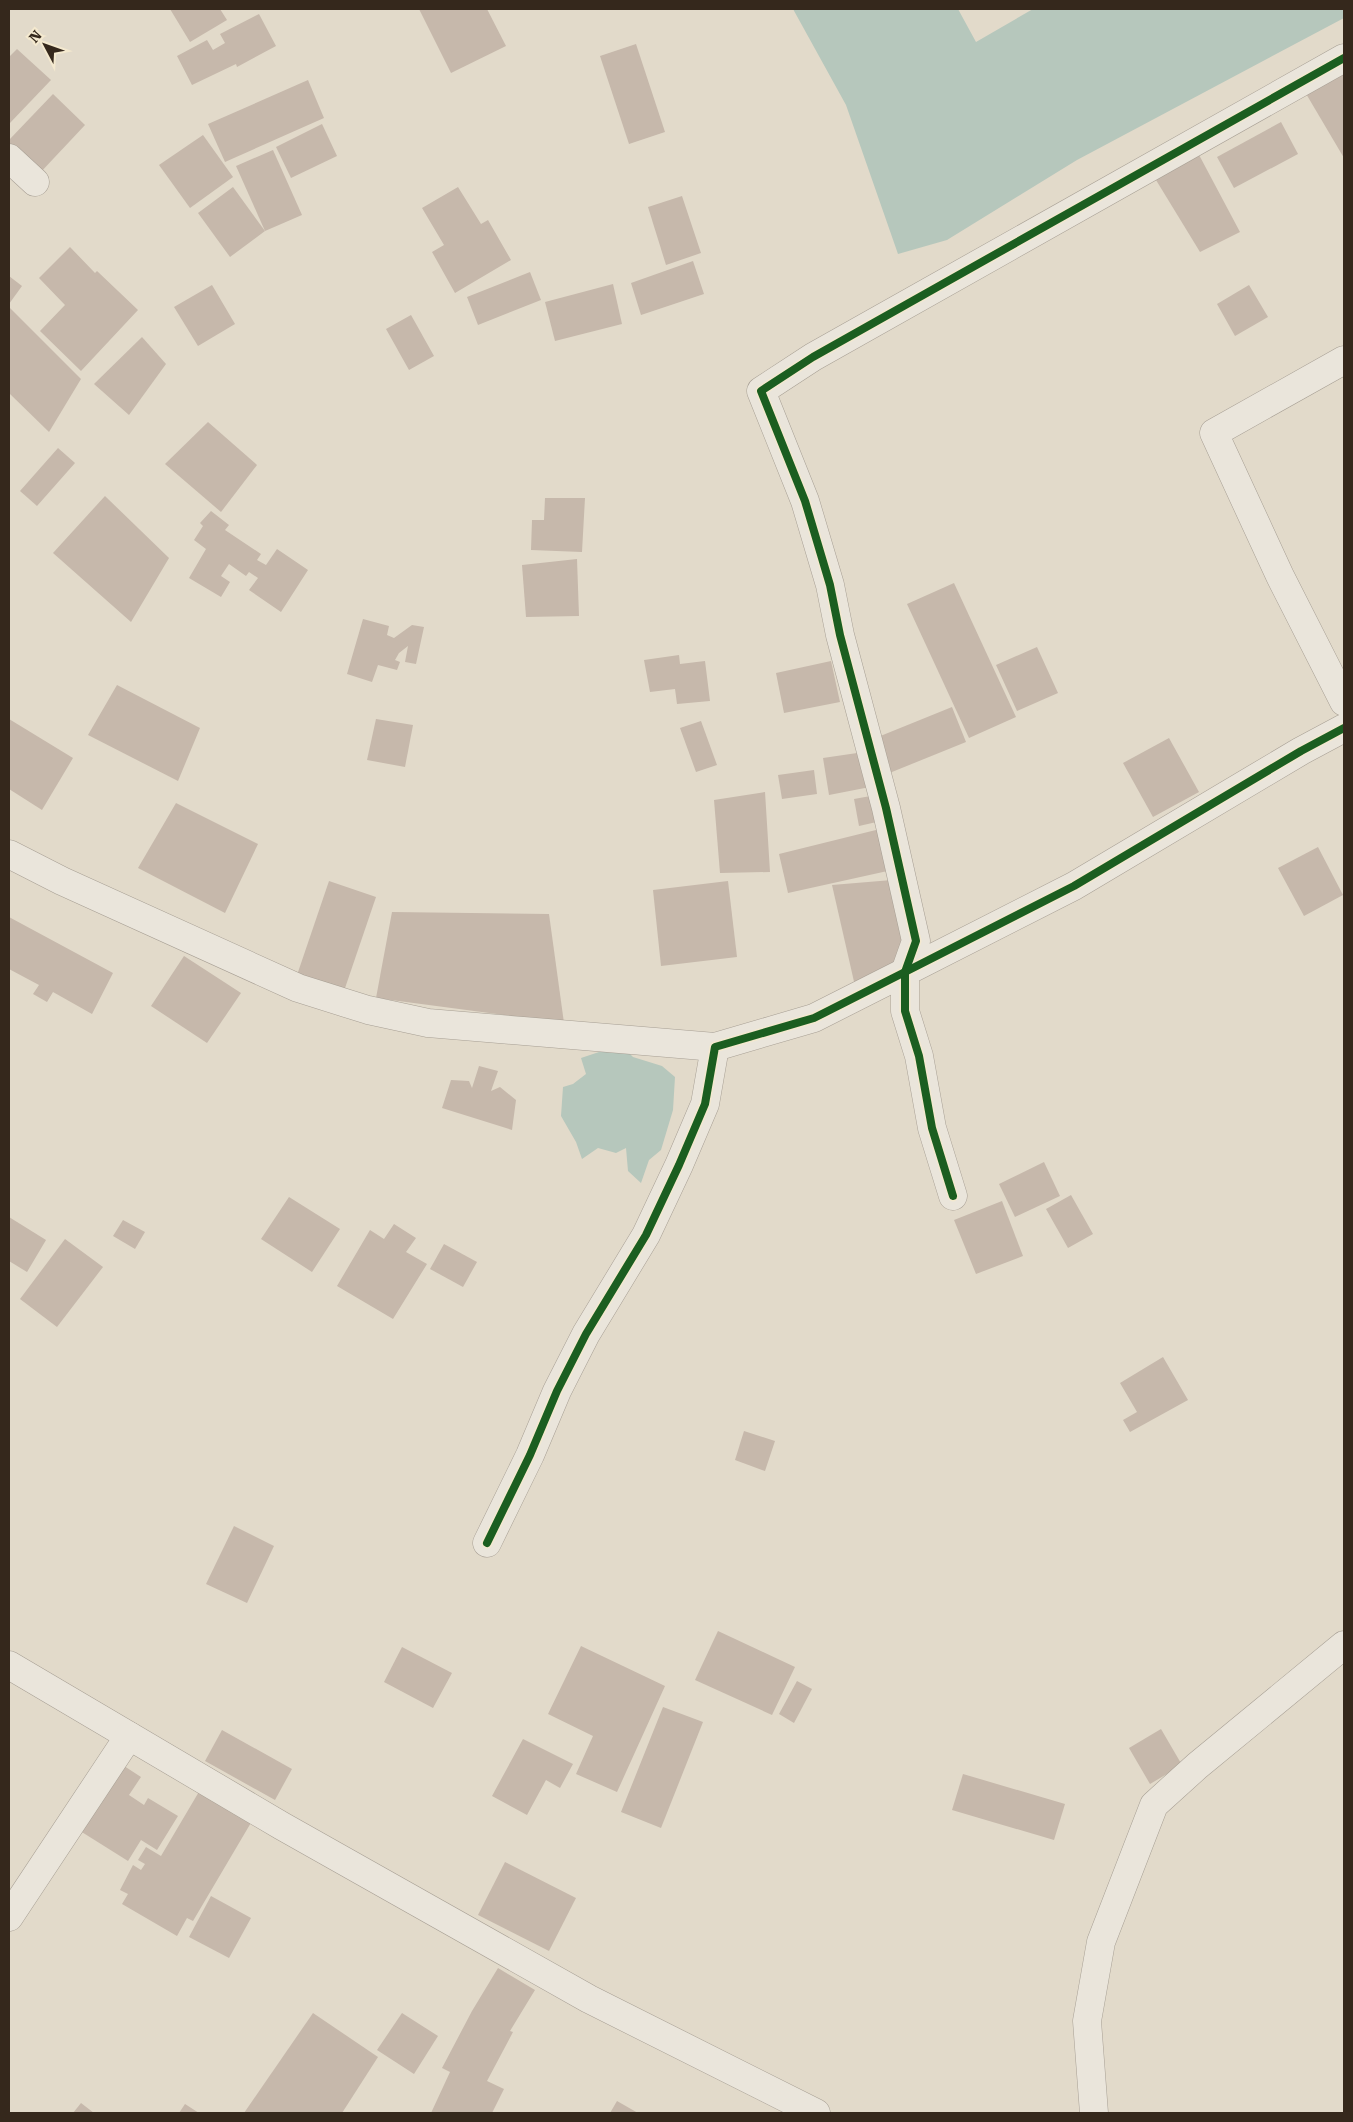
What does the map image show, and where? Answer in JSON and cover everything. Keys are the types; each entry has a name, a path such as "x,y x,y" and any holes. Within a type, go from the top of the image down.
{"street":[{"path":"953,1196 932,1128 919,1056 905,1011 905,972 916,941 886,808 840,635 830,585 805,501 761,391 822,352 1344,58"},
{"path":"9,158 35,182"},
{"path":"1344,360 1214,433 1280,576 1344,702"},
{"path":"9,854 62,881 298,988 368,1010 428,1023 715,1047 814,1018 905,972 1074,886 1301,751 1344,728"},
{"path":"487,1543 530,1454 557,1391 586,1334 646,1235 679,1165 705,1104 715,1047"},
{"path":"1094,2113 1087,2022 1101,1942 1154,1805 1220,1747 1344,1645"},
{"path":"9,1665 282,1826 589,1999 816,2113"},
{"path":"9,1917 128,1736"}],"shaded area":[{"path":"793,9 958,9 976,42 1033,9 1344,9 1344,18 1077,160 947,240 898,254 846,105"},
{"path":"625,1049 633,1057 662,1066 675,1077 673,1110 661,1150 649,1160 641,1183 628,1171 626,1148 616,1153 598,1148 582,1159 576,1142 561,1116 563,1087 573,1084 586,1074 581,1058 599,1052"}],"building":[{"path":"170,9 220,9 227,20 190,42"},
{"path":"419,9 487,9 506,46 451,73"},
{"path":"259,14 276,46 237,67 236,64 192,85 177,56 207,40 213,50 225,43 220,34"},
{"path":"636,44 665,132 629,144 600,56"},
{"path":"17,49 51,80 9,124 9,57"},
{"path":"1344,73 1344,158 1305,92"},
{"path":"308,80 324,118 225,162 208,124"},
{"path":"53,94 85,125 39,174 9,145 9,140"},
{"path":"1281,122 1298,154 1234,188 1217,157"},
{"path":"322,124 337,156 291,178 276,147"},
{"path":"203,135 233,177 190,208 159,165"},
{"path":"273,150 302,215 265,231 236,166"},
{"path":"1198,153 1240,232 1200,252 1156,180"},
{"path":"233,187 265,231 230,257 198,213"},
{"path":"458,187 481,224 488,220 511,260 455,293 432,252 444,245 422,208"},
{"path":"682,196 701,253 666,265 648,207"},
{"path":"70,247 95,273 97,271 138,310 81,371 40,331 65,305 39,278"},
{"path":"693,261 704,294 641,315 631,283"},
{"path":"530,272 541,300 478,325 467,297"},
{"path":"9,276 22,286 9,304"},
{"path":"613,284 622,324 555,341 545,302"},
{"path":"212,285 235,324 198,346 174,307"},
{"path":"1249,285 1268,317 1235,336 1217,304"},
{"path":"9,307 81,379 49,432 9,393"},
{"path":"411,315 434,356 409,370 386,329"},
{"path":"142,337 166,364 129,415 94,384"},
{"path":"208,422 257,465 221,512 165,464"},
{"path":"58,448 75,463 37,506 20,491"},
{"path":"105,496 169,558 131,622 53,553"},
{"path":"545,498 585,498 582,552 531,550 532,520 544,520"},
{"path":"211,511 229,525 225,530 261,554 257,560 266,565 277,549 308,570 281,612 249,590 258,578 249,572 246,576 229,564 221,576 230,582 221,597 189,578 206,549 194,540 203,526 200,523"},
{"path":"577,559 579,616 526,617 522,565"},
{"path":"954,583 1016,717 969,738 907,604"},
{"path":"363,619 389,626 387,635 394,638 412,625 424,627 416,664 405,662 408,646 399,653 395,660 400,662 397,670 378,665 372,682 347,674"},
{"path":"1037,647 1058,693 1017,711 996,665"},
{"path":"679,655 680,664 705,661 710,701 677,704 675,689 650,692 644,660"},
{"path":"831,661 840,702 784,713 776,673"},
{"path":"117,685 200,728 178,781 88,735"},
{"path":"952,707 966,742 887,774 873,739"},
{"path":"9,719 73,758 42,810 9,789"},
{"path":"376,719 413,725 405,767 367,760"},
{"path":"701,721 717,765 696,772 680,728"},
{"path":"1169,738 1199,792 1153,817 1123,763"},
{"path":"864,752 870,787 829,795 823,758"},
{"path":"814,770 817,794 782,799 778,775"},
{"path":"765,792 770,872 720,873 714,800"},
{"path":"876,795 881,821 859,826 854,799"},
{"path":"176,803 258,844 225,913 138,868"},
{"path":"884,828 892,870 788,893 779,854"},
{"path":"1318,847 1343,895 1304,916 1278,868"},
{"path":"892,880 906,954 855,986 832,885"},
{"path":"329,881 376,897 343,994 296,978"},
{"path":"728,881 737,957 661,966 653,890"},
{"path":"392,912 549,914 564,1023 376,998"},
{"path":"9,917 113,973 92,1014 53,992 47,1002 33,994 39,985 9,969"},
{"path":"184,956 241,993 207,1043 151,1006"},
{"path":"479,1066 498,1071 491,1091 500,1087 516,1100 512,1130 442,1108 451,1080 469,1081 472,1088"},
{"path":"1044,1162 1060,1196 1015,1217 999,1184"},
{"path":"1071,1195 1093,1234 1068,1248 1046,1209"},
{"path":"289,1197 340,1229 312,1272 261,1239"},
{"path":"1002,1201 1023,1256 976,1274 954,1220"},
{"path":"9,1217 46,1240 27,1272 9,1261"},
{"path":"123,1220 145,1232 135,1249 113,1236"},
{"path":"394,1224 416,1238 406,1252 427,1264 393,1319 337,1286 370,1230 384,1239"},
{"path":"65,1239 103,1267 57,1327 20,1299"},
{"path":"444,1244 477,1262 463,1287 430,1269"},
{"path":"1163,1357 1188,1400 1130,1432 1123,1420 1137,1412 1120,1383"},
{"path":"744,1431 775,1441 765,1471 735,1460"},
{"path":"234,1526 274,1546 247,1603 206,1584"},
{"path":"718,1631 795,1667 772,1715 695,1680"},
{"path":"581,1646 665,1686 617,1792 576,1774 593,1736 548,1714"},
{"path":"402,1647 452,1673 433,1708 384,1682"},
{"path":"797,1681 812,1689 794,1723 779,1714"},
{"path":"663,1707 703,1722 661,1828 621,1812"},
{"path":"1161,1729 1182,1765 1150,1784 1129,1748"},
{"path":"222,1730 292,1769 275,1800 205,1761"},
{"path":"523,1739 573,1764 560,1788 546,1780 527,1815 492,1796"},
{"path":"121,1764 141,1777 129,1795 144,1805 148,1798 178,1816 157,1850 141,1840 128,1861 77,1829"},
{"path":"963,1774 1065,1804 1054,1840 952,1810"},
{"path":"200,1790 252,1821 193,1921 187,1918 177,1936 122,1904 128,1894 120,1890 133,1865 141,1870 145,1864 138,1860 146,1847 161,1856"},
{"path":"505,1862 576,1898 549,1951 478,1915"},
{"path":"211,1896 251,1918 229,1958 189,1937"},
{"path":"498,1968 535,1990 510,2031 513,2032 487,2081 504,2089 492,2113 431,2113 450,2072 442,2068 472,2011"},
{"path":"313,2013 378,2057 342,2113 244,2113"},
{"path":"402,2013 438,2036 414,2074 377,2050"},
{"path":"617,2101 638,2113 610,2113"},
{"path":"81,2103 94,2113 73,2113"},
{"path":"185,2104 199,2113 179,2113"}],"cycle path":[{"path":"953,1196 932,1128 919,1056 905,1011 905,972 916,941 886,808 840,635 830,585 805,501 761,391 813,357 1344,58"},
{"path":"487,1543 530,1455 557,1391 586,1334 646,1235 679,1165 705,1104 715,1047 814,1018 905,972 1074,886 1301,751 1344,728"}]}
